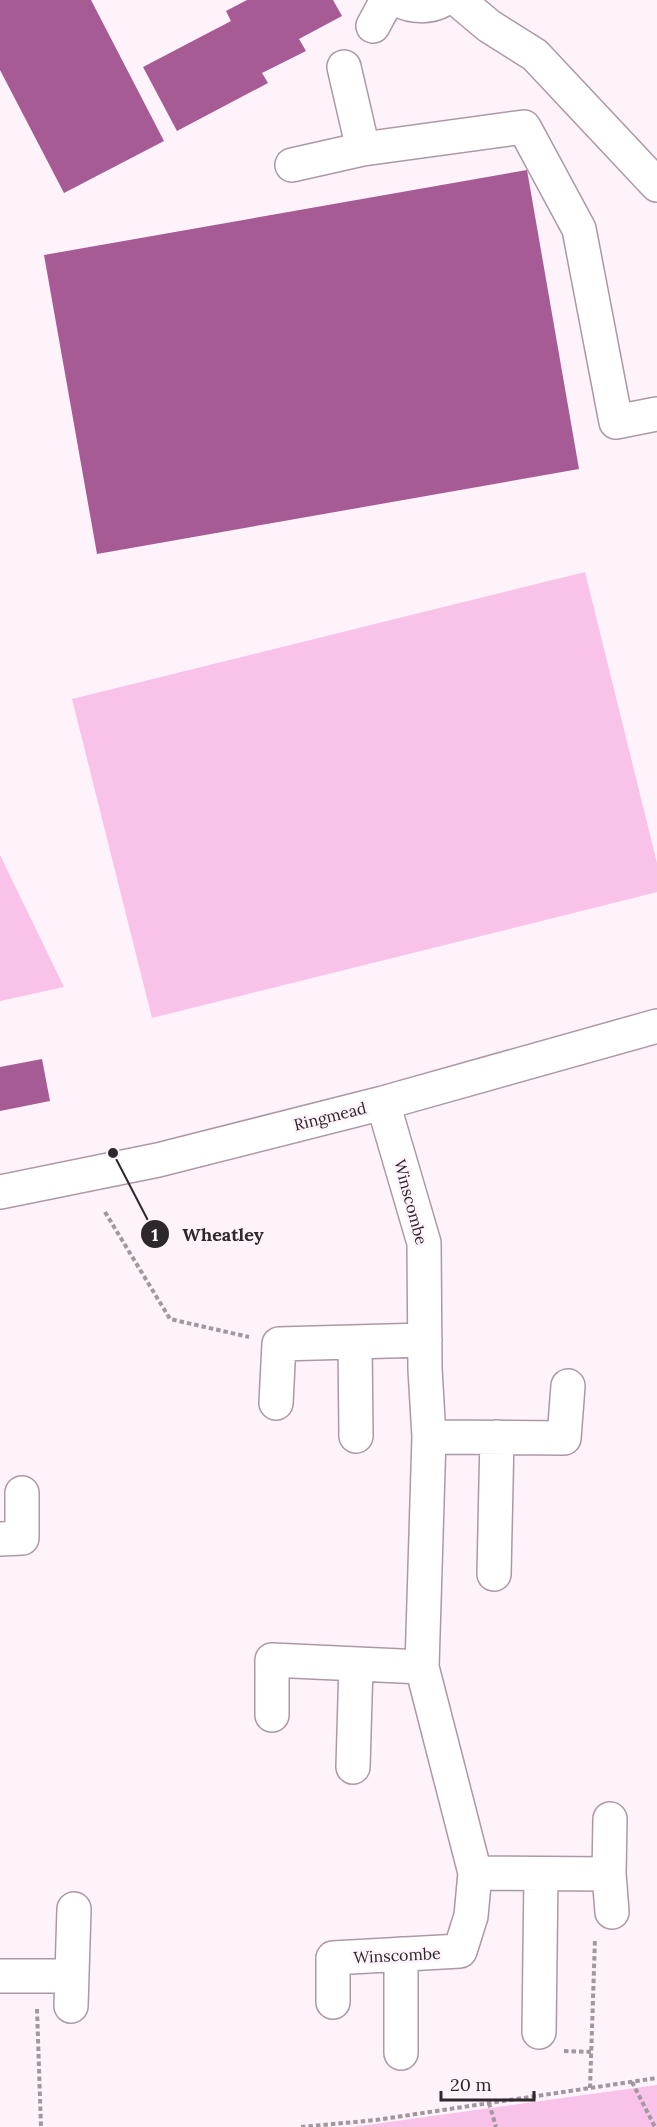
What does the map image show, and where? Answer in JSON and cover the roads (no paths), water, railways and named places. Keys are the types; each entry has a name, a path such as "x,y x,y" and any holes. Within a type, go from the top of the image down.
{"street":[{"path":"398,0 414,6 427,6 443,0"},
{"path":"458,0 489,26 535,55 657,185"},
{"path":"344,67 363,149"},
{"path":"292,165 363,149 524,127 579,229 616,422 657,414"},
{"name":"Ringmead","path":"0,1192 158,1160 383,1103 657,1026"},
{"name":"Winscombe","path":"333,2002 333,1958 460,1951 471,1916 475,1873 422,1667 429,1437 424,1243 383,1103"},
{"path":"276,1403 279,1344 425,1340"},
{"path":"355,1342 356,1436"},
{"path":"429,1437 564,1438 568,1386"},
{"path":"495,1574 497,1437"},
{"path":"0,1539 22,1538 22,1493"},
{"path":"272,1715 272,1660 422,1667"},
{"path":"353,1767 356,1664"},
{"path":"604,1923 609,1874 610,1819"},
{"path":"475,1873 609,1874"},
{"path":"539,2032 541,1874"},
{"path":"0,1976 36,1975 71,1991 74,1909"},
{"path":"400,1954 400,2053"}],"place":[{"name":"Wheatley","path":"113,1153"}]}
